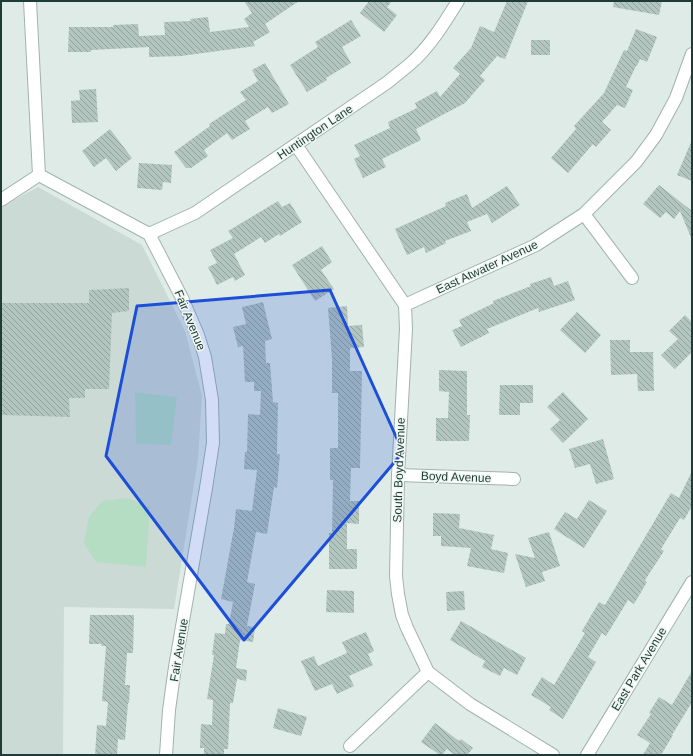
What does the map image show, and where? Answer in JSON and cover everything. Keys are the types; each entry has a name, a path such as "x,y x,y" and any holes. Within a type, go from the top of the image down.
{"street":[{"path":"30,1 39,175"},
{"name":"Huntington Lane","path":"149,234 195,213 388,82 411,63 432,39 458,1"},
{"name":"East Atwater Avenue","path":"405,305 536,245 584,214 636,162 656,135 676,98 692,54"},
{"path":"296,145 405,305"},
{"path":"1,200 39,175"},
{"path":"39,175 149,234"},
{"path":"584,214 632,278"},
{"name":"Fair Avenue","path":"149,234 182,298 198,335 210,380 213,420 213,443 170,703 166,755"},
{"name":"South Boyd Avenue","path":"405,305 406,329 398,475 396,576 402,615 406,628 428,672 470,704 553,755"},
{"name":"Boyd Avenue","path":"398,475 514,479"},
{"name":"East Park Avenue","path":"587,755 692,582"},
{"path":"350,746 428,672"}],"highlighted area":[{"path":"330,290 403,452 244,640 106,456 137,306"}],"shaded area":[{"path":"38,187 142,245 185,331 202,396 198,459 174,609 64,607 63,755 1,755 1,207"}],"green space":[{"path":"135,392 177,397 171,445 136,444"},
{"path":"127,498 150,507 146,567 96,562 84,543 89,517 102,501"}],"building":[{"path":"244,1 299,1 265,24 270,32 253,42 255,46 181,56 149,57 149,47 91,50 91,52 68,52 69,27 113,27 113,25 138,24 139,36 165,35 164,22 191,21 190,19 208,17 210,32 249,27 244,19 252,13"},
{"path":"369,1 392,1 387,7 397,15 384,32 360,13"},
{"path":"507,1 528,1 505,59 497,56 480,76 485,80 465,103 416,129 421,140 382,159 386,167 363,178 354,159 360,156 354,145 390,128 388,122 417,108 415,103 437,91 440,97 460,74 453,68 471,48 480,26 494,32"},
{"path":"614,1 662,1 659,15 613,7"},
{"path":"351,20 361,36 342,47 351,63 326,78 327,80 307,92 290,65 318,47 315,42"},
{"path":"636,29 657,37 647,62 640,59 636,66 626,87 633,90 625,108 617,105 602,122 611,130 596,147 593,144 568,173 551,158 576,129 574,126 604,93 624,50 627,51"},
{"path":"531,40 550,40 550,55 531,55"},
{"path":"265,63 289,104 272,113 268,107 245,121 250,129 232,140 227,133 204,150 208,156 191,168 186,168 174,152 210,126 209,124 246,100 240,92 258,81 252,70"},
{"path":"96,89 98,122 72,123 71,101 80,100 79,90"},
{"path":"110,129 132,158 116,171 106,158 94,167 82,151"},
{"path":"692,140 692,181 677,175"},
{"path":"139,163 172,165 171,183 163,182 162,190 137,188"},
{"path":"659,185 692,211 692,240 680,211 674,219 666,212 660,218 643,204"},
{"path":"507,186 520,205 492,223 487,214 467,222 471,231 445,241 446,243 426,253 424,247 407,255 395,229 446,206 445,203 467,194 472,208"},
{"path":"278,201 282,207 290,203 302,222 280,236 279,234 265,243 261,237 234,254 245,275 235,281 233,277 217,285 208,267 217,263 210,250 233,238 228,231"},
{"path":"322,246 332,262 321,270 334,289 315,301 292,265"},
{"path":"551,277 554,286 568,281 575,300 539,312 538,308 487,329 489,333 461,347 452,330 462,326 459,320 494,303 493,301 531,286 530,284"},
{"path":"129,288 129,311 112,313 109,389 85,389 85,398 69,398 70,417 1,415 1,303 89,303 89,290"},
{"path":"263,302 272,339 265,341 266,363 270,363 273,402 278,403 277,454 280,454 277,488 274,487 267,534 256,532 247,582 255,584 247,626 255,627 253,642 240,640 236,668 247,670 246,681 237,679 233,703 230,703 228,749 224,749 224,755 204,755 204,748 200,748 201,724 212,725 213,700 207,699 214,655 212,655 215,633 225,634 226,624 229,624 233,602 221,599 236,509 252,511 257,470 244,469 245,452 247,452 248,414 260,415 261,391 254,391 254,382 245,382 243,346 238,347 233,327 246,324 242,307"},
{"path":"347,306 348,326 362,325 364,347 350,348 350,371 362,371 360,468 351,468 350,501 359,501 359,524 347,523 347,549 357,549 357,569 329,569 329,533 332,533 333,480 330,480 330,448 338,448 338,393 332,393 332,359 328,308"},
{"path":"577,312 601,335 585,353 560,330"},
{"path":"685,315 692,322 692,352 675,369 661,355 678,339 669,331"},
{"path":"610,340 630,340 630,352 653,352 654,391 638,391 637,374 611,375"},
{"path":"439,370 467,371 467,415 470,415 469,441 436,441 436,418 448,418 449,392 439,391"},
{"path":"500,385 533,385 533,403 520,403 520,415 499,415"},
{"path":"563,392 588,419 563,443 550,429 560,420 547,407"},
{"path":"603,439 614,479 596,484 590,464 575,468 569,449"},
{"path":"692,471 692,506 684,520 680,518 661,549 664,551 645,580 647,582 634,604 628,600 606,636 602,633 588,657 596,662 563,719 549,710 551,707 531,695 542,677 554,685 585,633 582,631 599,602 605,605 671,493 679,498"},
{"path":"589,500 607,511 584,548 554,529 565,512 577,519"},
{"path":"433,513 460,514 459,528 494,535 491,549 508,553 504,573 467,566 471,548 441,546 441,536 433,536"},
{"path":"549,532 560,566 542,572 545,581 526,587 515,554 535,558 528,538"},
{"path":"327,590 354,591 354,613 326,612"},
{"path":"464,591 465,610 447,611 446,592"},
{"path":"90,615 134,615 133,653 127,653 125,685 130,685 125,740 118,739 117,755 95,755 97,725 106,726 108,702 102,701 106,646 102,646 101,644 89,644"},
{"path":"461,621 526,658 517,675 504,668 500,676 482,667 485,661 450,640"},
{"path":"366,632 374,651 368,654 373,665 349,676 354,686 337,694 332,684 315,691 301,661 314,656 318,666 347,653 342,642"},
{"path":"692,671 692,702 673,735 661,755 643,755 650,743 637,735 651,714 649,713 659,697 672,705"},
{"path":"278,708 307,717 301,736 273,728"},
{"path":"435,723 459,741 461,739 473,748 467,755 455,755 447,749 442,755 440,755 421,742"}]}
